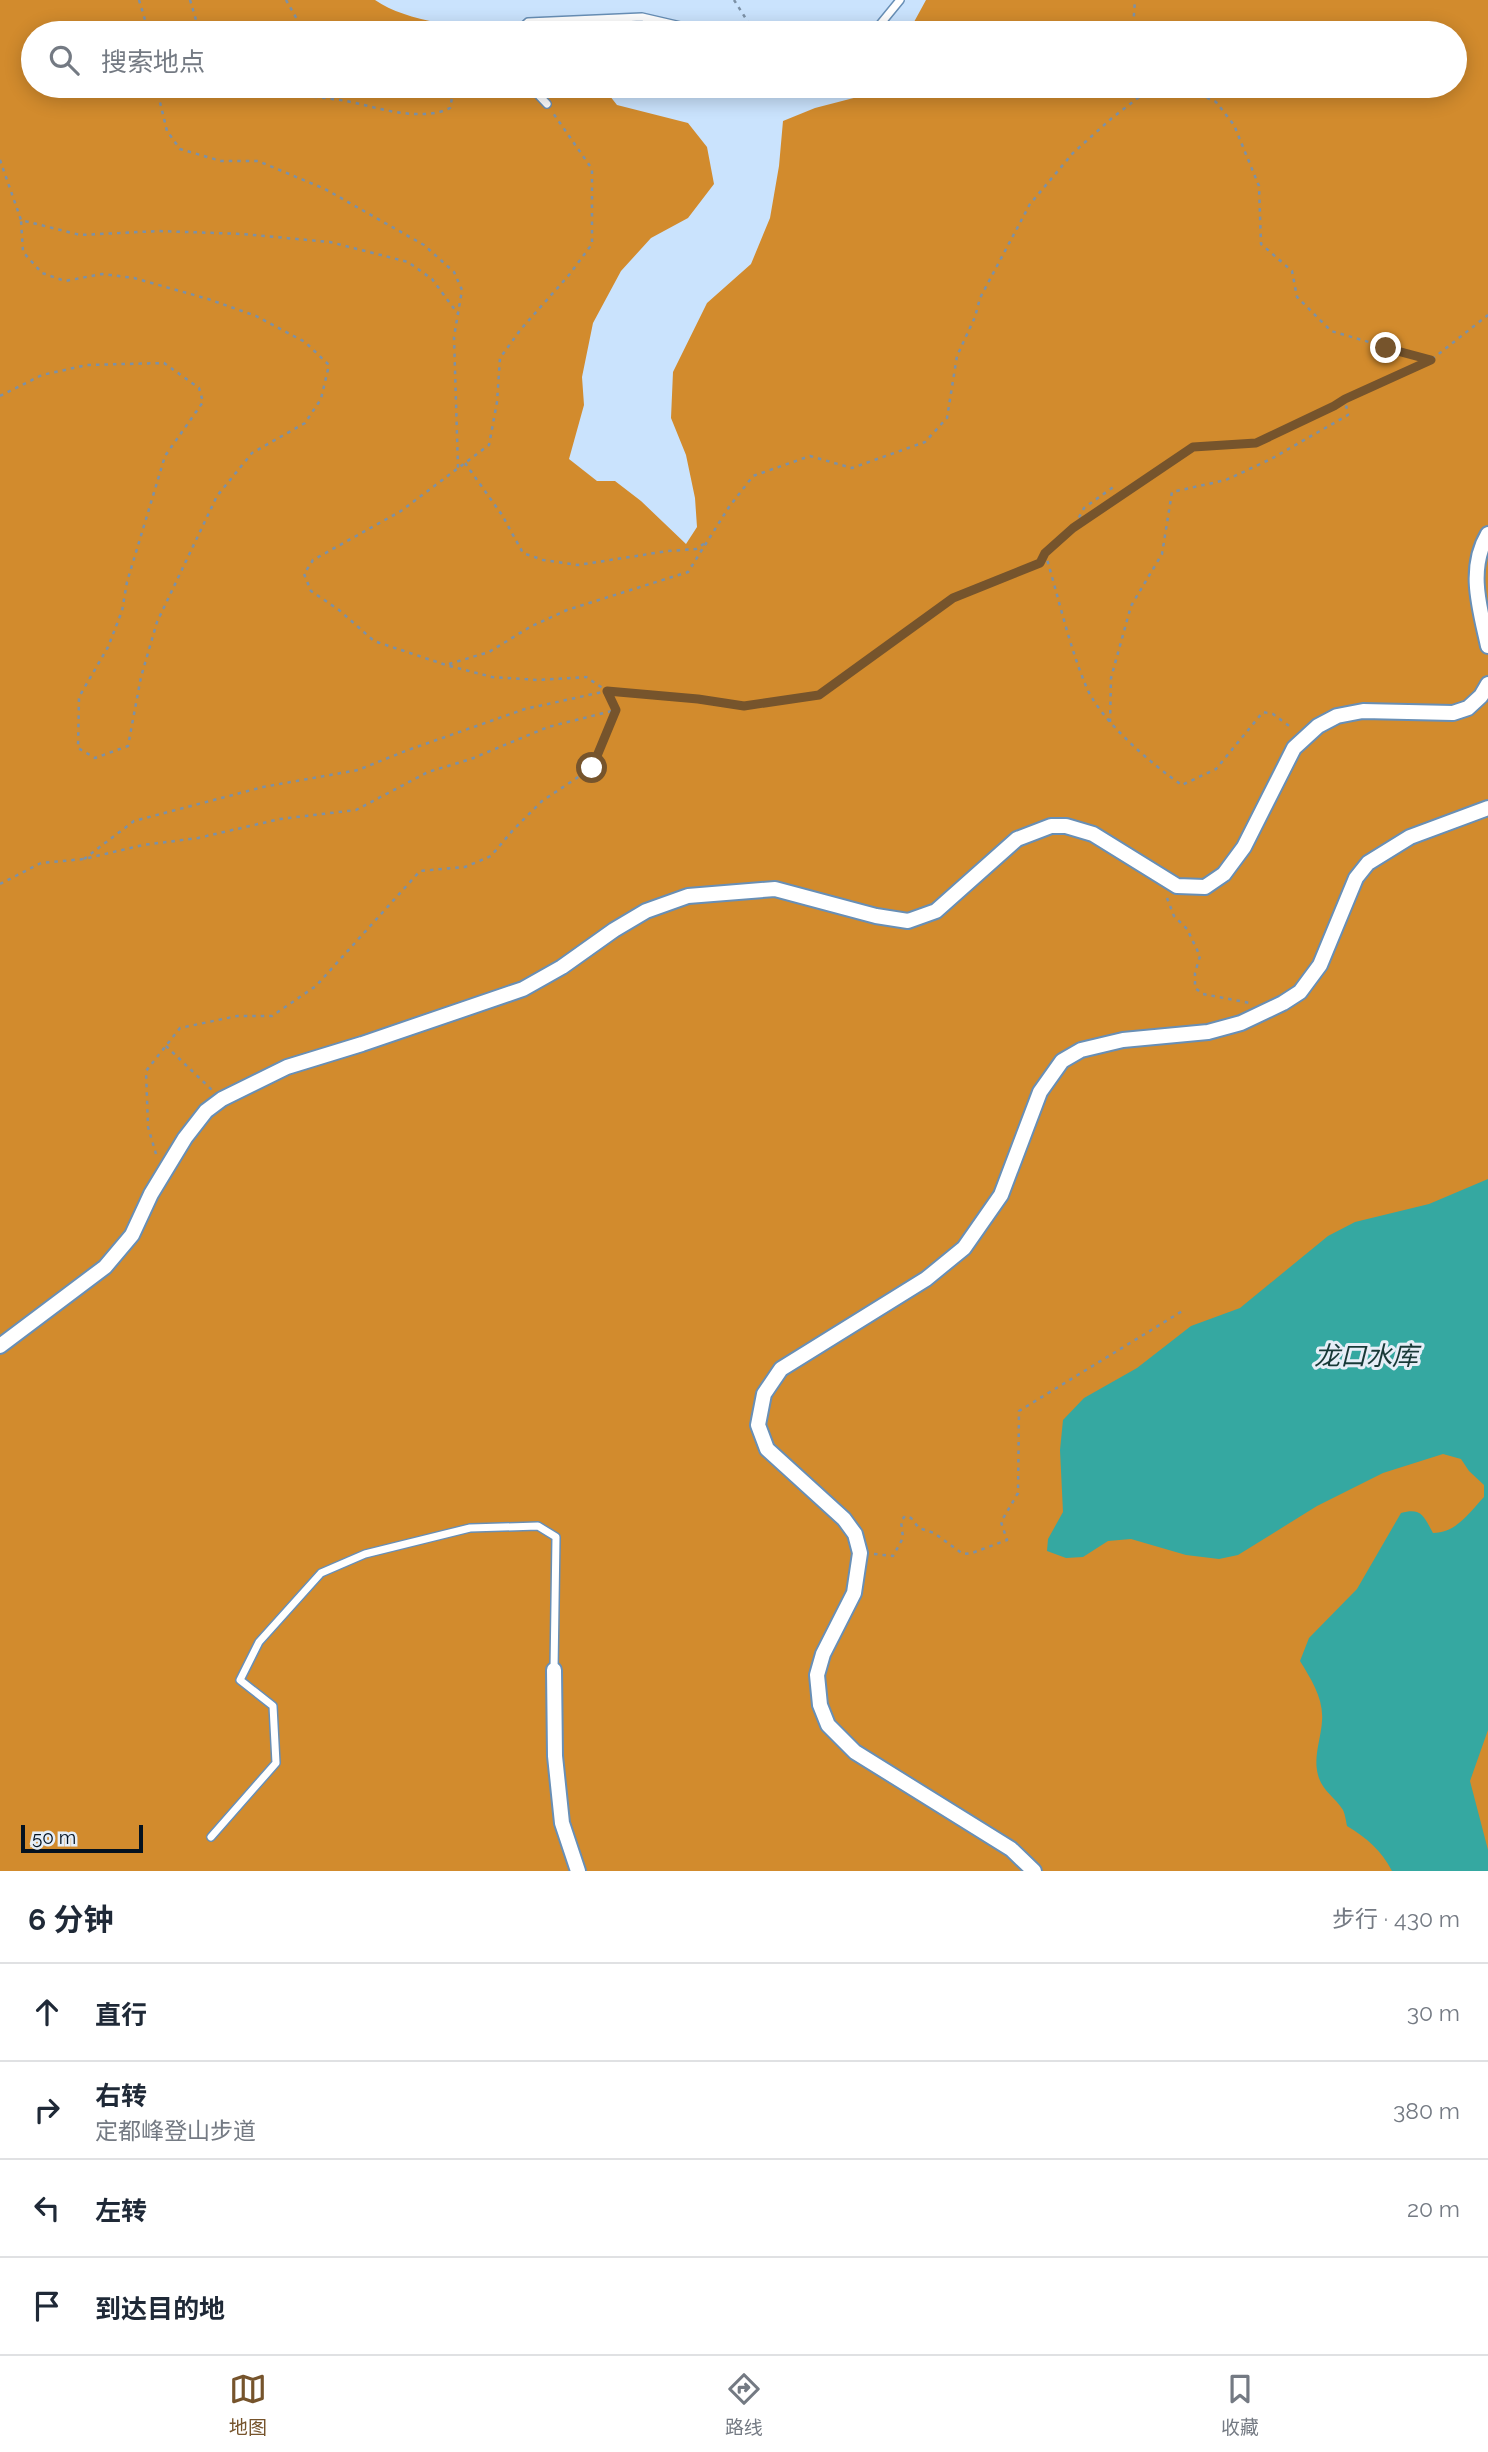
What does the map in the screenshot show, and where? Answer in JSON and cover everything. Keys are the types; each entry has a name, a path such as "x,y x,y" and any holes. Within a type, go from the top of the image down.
{"street":[{"path":"1488,534 1482,543 1476,570 1477,594 1488,646"},
{"path":"0,1346 105,1267 132,1235 184,1138 206,1111 222,1099 287,1067 523,989 562,967 646,911 688,896 775,890 876,916 908,921 936,911 1017,839 1051,826 1066,826 1093,834 1177,886 1205,887 1224,874 1244,847 1294,748 1318,726 1337,716 1363,711 1453,713 1468,708 1481,696 1488,684"},
{"path":"1034,1871 1011,1849 855,1752 828,1725 820,1705 817,1675 823,1654 853,1593 860,1552 855,1534 844,1519 767,1449 758,1426 764,1394 781,1369 926,1279 964,1248 1001,1195 1040,1092 1062,1061 1081,1050 1123,1040 1208,1032 1241,1023 1300,992 1320,965 1356,878 1368,863 1410,837 1488,808"},
{"path":"554,1670 555,1756 562,1823 578,1871"}],"lane":[{"path":"883,21 900,0"},
{"path":"551,21 642,17 659,21"},
{"path":"541,98 547,104"},
{"path":"211,1837 276,1763 273,1706 240,1680 259,1642 321,1573 365,1554 470,1528 538,1526 556,1537 554,1670"}],"path":[{"path":"139,0 145,21"},
{"path":"190,0 196,21"},
{"path":"286,0 298,21"},
{"path":"734,0 747,21"},
{"path":"1134,21 1135,0"},
{"path":"159,98 167,131 180,149 221,161 258,161 325,189 424,245 454,272 462,290 454,337 458,468"},
{"path":"328,98 403,113 440,113 450,108 452,98"},
{"path":"446,665 489,652 530,627 567,610 688,572 729,507 753,476 810,456 852,468 925,442 947,418 957,356 975,317 980,298 1030,204 1073,153 1138,98"},
{"path":"1208,98 1216,102 1234,125 1259,186 1261,244 1292,271 1297,297 1331,331 1431,360"},
{"path":"163,1174 148,1127 146,1071 180,1028 237,1016 272,1016 316,986 420,871 465,867 491,856 542,802 592,768 616,710 607,691 586,677 538,680 492,677 374,641 339,610 311,591 304,574 313,560 401,511 489,445 497,402 500,358 521,328 569,275 592,244 592,169 547,104"},
{"path":"0,160 21,220 23,252 42,273 65,281 102,274 134,278 208,299 256,316 305,342 329,365 321,399 306,423 253,453 218,496 157,622 141,677 128,747 95,758 78,748 79,697 108,646 121,611 127,582 165,456 203,402 199,388 164,363 87,365 42,375 0,396"},
{"path":"21,220 80,234 159,231 229,233 330,242 408,262 432,279 458,314"},
{"path":"84,859 134,821 263,787 358,770 525,709 607,691 744,706 819,695 953,598 1040,563 1045,553 1073,528 1193,447 1256,443 1431,360 1488,315"},
{"path":"1110,722 1111,678 1131,606 1162,554 1172,492 1226,481 1271,459 1348,415 1345,399"},
{"path":"465,463 502,515 523,553 543,560 578,565 696,549 711,539"},
{"path":"1073,528 1084,508 1116,485"},
{"path":"1045,553 1086,688 1110,722 1156,767 1182,785 1216,769 1263,712 1273,714 1305,738"},
{"path":"1,883 41,863 84,859 143,845 198,838 281,818 356,810 428,772 471,759 548,727 616,710"},
{"path":"1159,875 1174,916 1187,929 1200,956 1195,973 1195,988 1203,994 1239,1000 1267,1011"},
{"path":"166,1046 222,1099"},
{"path":"860,1552 893,1556 903,1538 901,1521 905,1517 911,1518 919,1528 934,1533 963,1554 1007,1540 1001,1522 1018,1493 1019,1411 1184,1310"}],"shaded area":[{"path":"0,0 375,0 391,9 430,21 21,21 21,98 611,98 617,105 688,123 707,147 714,184 688,218 651,238 621,271 593,323 582,377 584,405 569,459 597,481 615,481 641,501 686,544 697,527 695,498 686,455 671,418 673,372 707,303 751,264 770,218 783,121 815,108 854,98 1467,98 1467,21 915,21 926,0 1488,0 1488,1871 0,1871"}],"water":[{"name":"龙口水库","path":"1488,1179 1488,1730 1470,1781 1488,1850 1488,1871 1392,1871 1373,1845 1347,1826 1343,1810 1320,1781 1316,1762 1322,1721 1321,1705 1316,1689 1300,1661 1309,1638 1357,1589 1401,1513 1418,1512 1433,1533 1449,1530 1462,1521 1484,1497 1484,1485 1461,1459 1443,1454 1383,1473 1317,1506 1238,1555 1219,1559 1186,1555 1131,1539 1108,1541 1083,1557 1066,1558 1047,1551 1048,1539 1063,1512 1060,1450 1063,1420 1084,1398 1137,1368 1191,1326 1240,1308 1328,1236 1355,1222 1429,1204"}],"route":[{"path":"592,768 616,710 607,691 744,706 819,695 953,598 1040,563 1045,553 1073,528 1193,447 1256,443 1431,360 1386,348"}]}
